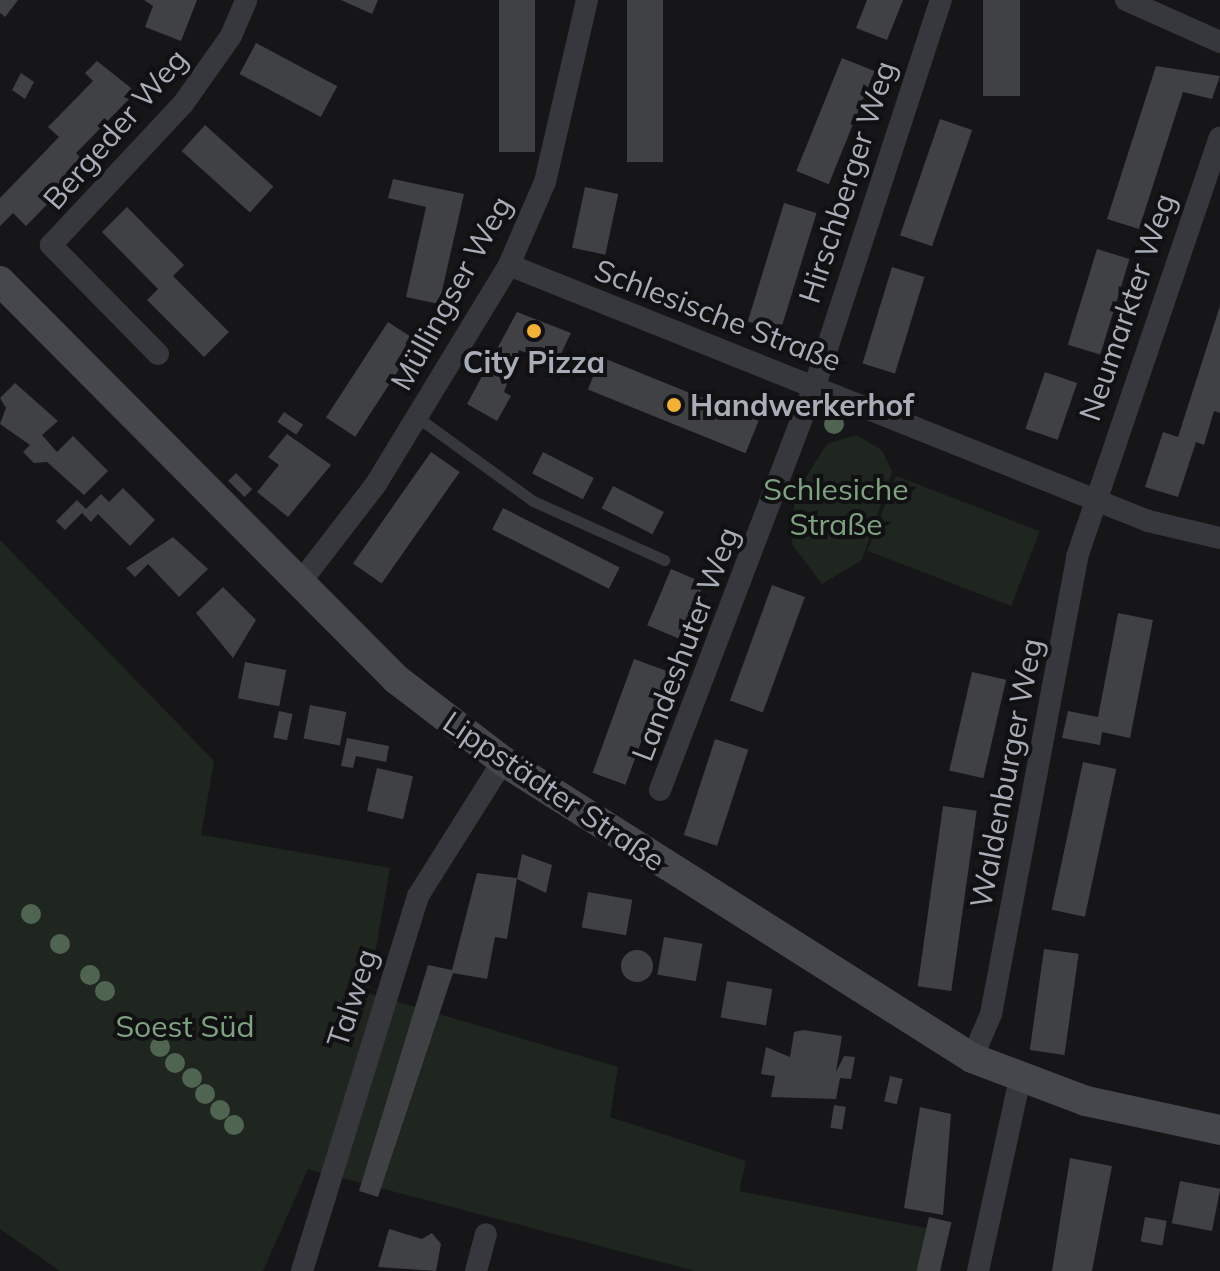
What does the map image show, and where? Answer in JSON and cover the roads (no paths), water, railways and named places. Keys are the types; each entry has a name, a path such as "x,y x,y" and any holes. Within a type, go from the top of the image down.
{"main road":[{"name":"Lippstädter Straße","path":"0,281 396,679 503,761 972,1058 1020,1079 1220,1130"}],"street":[{"name":"Bergeder Weg","path":"158,354 51,245 183,104 231,36 246,0"},
{"name":"Müllingser Weg","path":"299,584 417,417 509,265 545,182 587,0"},
{"name":"Hirschberger Weg","path":"815,385 941,0"},
{"path":"1126,0 1220,42"},
{"name":"Neumarkter Weg","path":"1093,498 1220,138"},
{"name":"Schlesische Straße","path":"509,265 1093,498 1220,538"},
{"name":"Landeshuter Weg","path":"660,790 815,385"},
{"name":"Waldenburger Weg","path":"972,1058 991,1014 1093,498"},
{"name":"Talweg","path":"302,1271 418,896 503,761"},
{"path":"978,1271 1020,1079"},
{"path":"476,1271 486,1234"}],"lane":[{"path":"417,417 533,501 664,560"}],"place":[{"name":"City Pizza","path":"534,331"},
{"name":"Handwerkerhof","path":"674,405"}],"park label":[{"name":"Schlesiche Straße","path":"836,506"},
{"name":"Soest Süd","path":"185,1026"}]}
